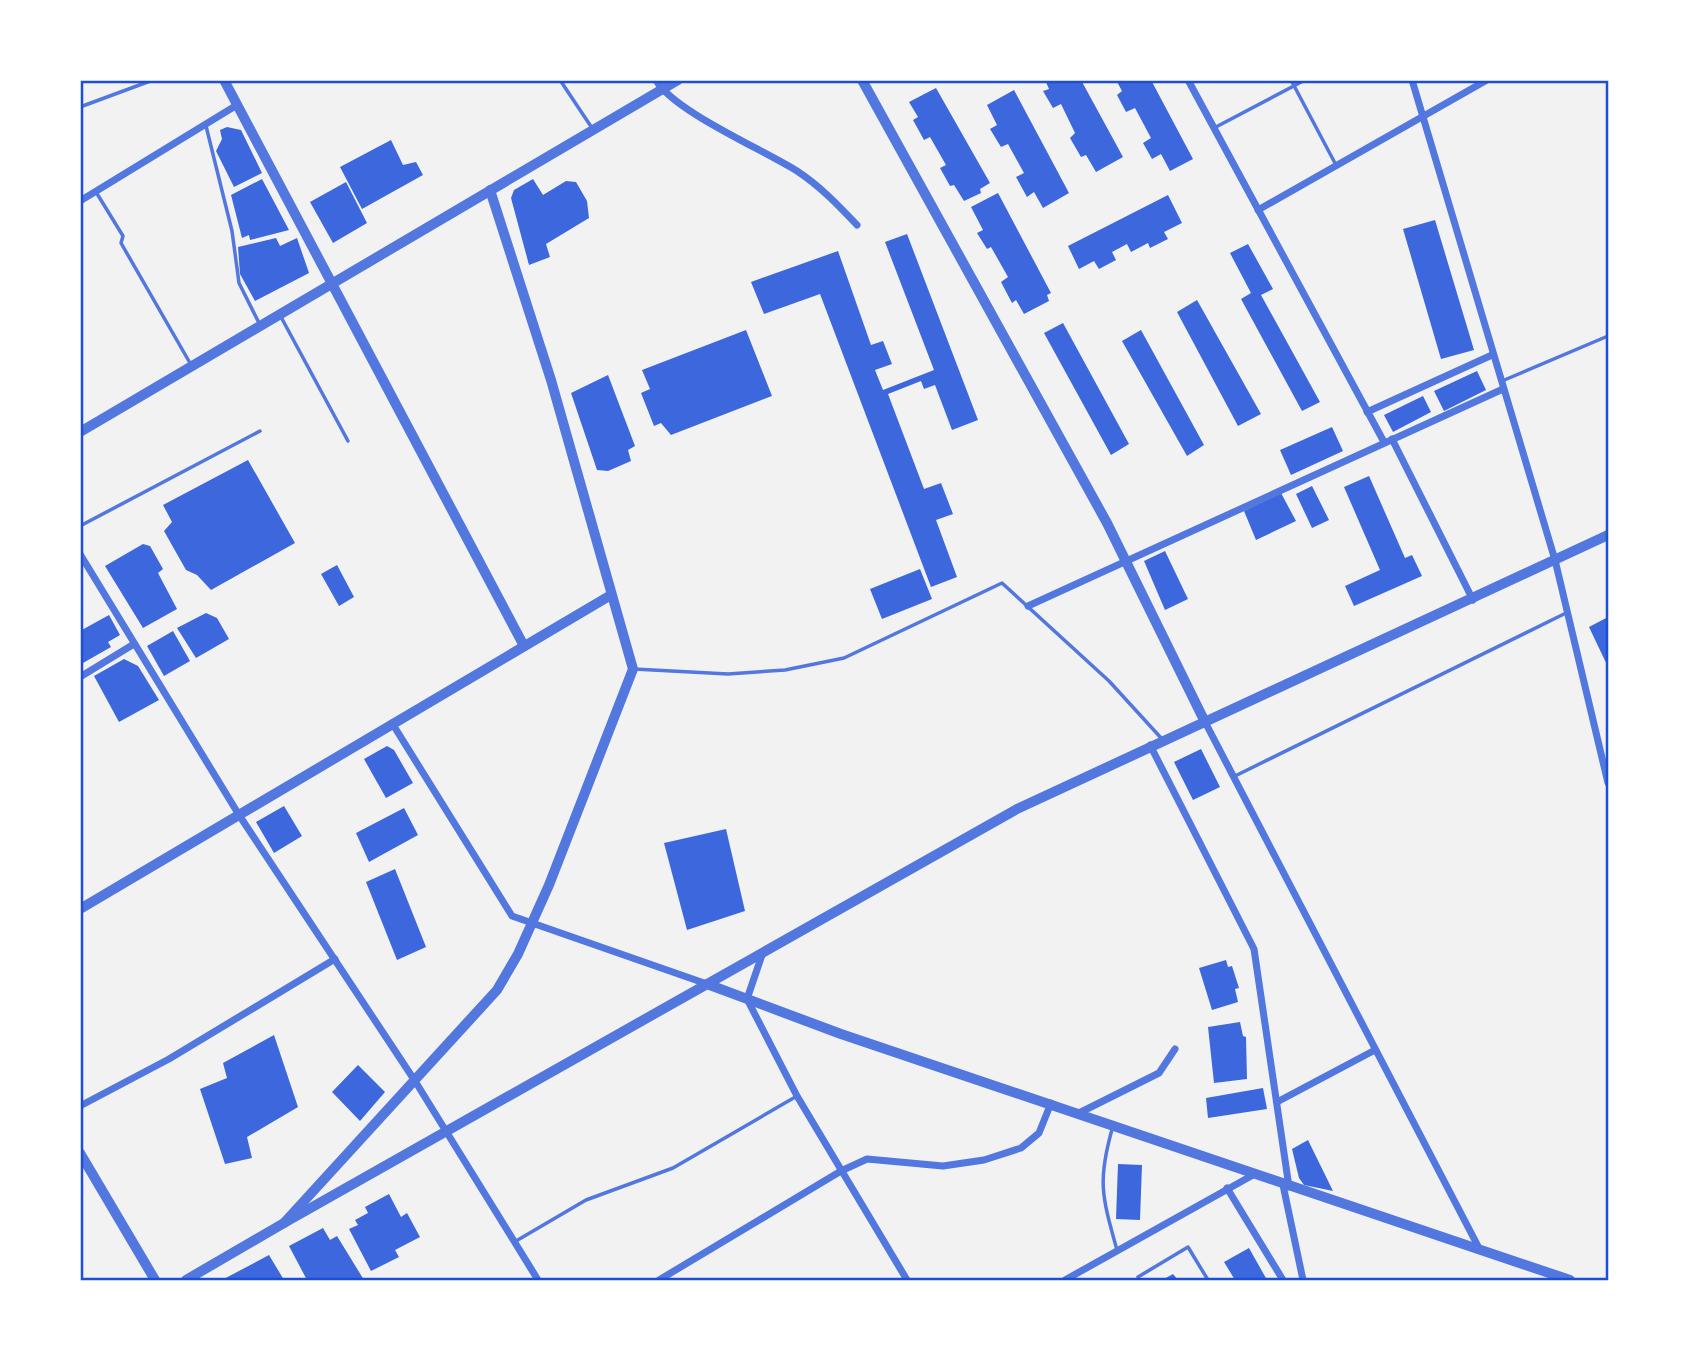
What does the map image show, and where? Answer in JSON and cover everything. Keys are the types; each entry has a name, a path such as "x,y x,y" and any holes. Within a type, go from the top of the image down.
{"street":[{"path":"224,80 524,646"},
{"path":"80,432 592,129 660,84 678,80"},
{"path":"862,80 1126,561 1232,778 1480,1251"},
{"path":"1188,80 1384,442"},
{"path":"1412,80 1555,560 1608,783"},
{"path":"1258,210 1487,80"},
{"path":"660,84 827,193 858,225"},
{"path":"80,201 237,105"},
{"path":"284,1223 498,990 532,922 606,746 633,669 551,380 490,190"},
{"path":"1367,412 1492,355"},
{"path":"1028,606 1392,439 1502,385"},
{"path":"1392,439 1473,600"},
{"path":"186,1280 1017,809 1162,739 1473,600 1608,536"},
{"path":"80,554 239,816 415,1081 444,1132 538,1280"},
{"path":"80,908 611,595"},
{"path":"80,677 134,644"},
{"path":"392,723 512,916 841,1034 1570,1280"},
{"path":"1150,745 1254,949 1277,1102 1286,1186 1303,1280"},
{"path":"763,952 747,999 797,1096 907,1280"},
{"path":"80,1106 169,1059 335,959"},
{"path":"1079,1113 1159,1073 1175,1049"},
{"path":"1277,1102 1375,1050"},
{"path":"659,1280 841,1171 867,1159 943,1166 984,1160 1021,1148 1040,1133 1051,1103"},
{"path":"80,1153 155,1280"},
{"path":"316,1188 337,1186 369,1174"},
{"path":"1065,1280 1253,1175"},
{"path":"1227,1188 1283,1280"}],"lane":[{"path":"80,107 153,80"},
{"path":"560,80 592,129"},
{"path":"1291,80 1336,166"},
{"path":"1214,128 1305,80"},
{"path":"206,126 232,231 239,283 260,325"},
{"path":"96,192 122,236 121,243 192,366"},
{"path":"279,314 348,441"},
{"path":"1502,385 1608,336"},
{"path":"80,526 260,431"},
{"path":"633,669 728,674 785,670 844,658 1002,583 1109,681 1162,739"},
{"path":"1232,778 1566,613"},
{"path":"514,1242 586,1200 673,1168 797,1096"},
{"path":"1114,1124 1102,1165 1103,1202 1116,1250"},
{"path":"1138,1277 1188,1247 1208,1280"}],"building":[{"path":"1045,80 1081,80 1123,157 1096,172 1086,155 1081,157 1070,138 1075,133 1061,104 1053,108 1043,91 1049,89"},
{"path":"1116,80 1151,80 1193,159 1170,171 1161,154 1152,159 1143,143 1151,138 1135,108 1126,112 1117,95 1122,91"},
{"path":"936,88 990,183 980,189 981,193 964,201 954,185 950,186 940,168 946,165 930,137 924,140 913,120 918,117 909,102"},
{"path":"1014,90 1069,193 1043,208 1034,192 1027,197 1016,177 1024,173 1008,144 1001,147 990,129 997,125 987,105"},
{"path":"227,127 241,130 262,173 234,187 216,151 222,139 220,130"},
{"path":"391,140 403,165 416,162 423,175 362,209 340,167"},
{"path":"262,179 289,230 250,240 249,235 242,238 231,195"},
{"path":"533,179 543,195 566,181 576,182 587,201 589,218 546,244 550,257 529,265 511,198 514,190"},
{"path":"346,182 367,223 333,243 310,202"},
{"path":"998,193 1051,293 1047,295 1049,301 1024,314 1016,300 1012,303 1001,282 1008,277 991,247 987,249 977,233 983,230 971,207"},
{"path":"1168,195 1182,223 1164,232 1168,239 1150,248 1148,243 1131,252 1127,244 1112,252 1116,260 1099,269 1094,261 1079,269 1068,246"},
{"path":"1435,220 1474,350 1441,359 1403,229"},
{"path":"907,234 978,420 952,430 935,385 924,389 921,381 888,394 924,489 941,483 953,514 936,520 957,577 931,587 820,294 764,314 751,282 838,251 871,345 883,341 892,364 875,370 883,390 934,370 885,242"},
{"path":"276,238 280,246 297,238 309,273 255,301 240,274 238,247"},
{"path":"1248,244 1273,289 1261,295 1320,402 1302,411 1241,299 1251,293 1230,253"},
{"path":"1197,300 1261,414 1238,426 1177,312"},
{"path":"1063,323 1129,444 1111,455 1044,333"},
{"path":"746,330 772,396 671,435 661,423 654,426 641,393 650,389 642,370"},
{"path":"1141,330 1204,445 1187,456 1122,341"},
{"path":"1477,371 1486,390 1444,411 1434,391"},
{"path":"608,375 635,446 628,450 631,461 608,471 597,470 571,393"},
{"path":"1423,396 1431,412 1393,432 1384,415"},
{"path":"1332,427 1343,451 1291,475 1280,450"},
{"path":"248,460 295,543 211,590 197,575 186,570 164,531 172,522 163,505"},
{"path":"1369,476 1405,558 1412,555 1422,576 1354,606 1345,586 1380,570 1344,487"},
{"path":"1312,486 1329,520 1312,528 1296,494"},
{"path":"1281,493 1296,521 1256,540 1244,511"},
{"path":"143,544 150,546 163,569 158,573 177,609 143,628 105,566"},
{"path":"1165,551 1188,599 1165,610 1144,561"},
{"path":"337,565 354,597 339,606 321,574"},
{"path":"920,569 932,599 882,619 870,589"},
{"path":"206,613 217,618 229,639 196,658 177,628"},
{"path":"109,615 120,635 108,642 111,647 83,663 80,631"},
{"path":"1608,617 1608,667 1589,627"},
{"path":"173,631 190,661 164,676 147,646"},
{"path":"124,659 138,666 159,700 119,722 94,676"},
{"path":"387,746 394,750 413,783 386,798 364,759"},
{"path":"1201,749 1220,787 1193,800 1174,762"},
{"path":"284,806 302,836 274,853 256,822"},
{"path":"404,808 418,835 369,862 356,833"},
{"path":"726,829 745,911 687,930 664,843"},
{"path":"395,869 426,947 397,960 366,882"},
{"path":"1226,960 1228,967 1232,966 1239,988 1235,989 1238,1002 1212,1010 1199,968"},
{"path":"1240,1022 1243,1036 1246,1037 1247,1079 1214,1083 1208,1027"},
{"path":"274,1035 298,1107 247,1137 252,1158 225,1164 200,1089 227,1078 223,1063"},
{"path":"358,1065 385,1092 360,1121 332,1092"},
{"path":"1263,1088 1267,1109 1208,1118 1206,1098"},
{"path":"1308,1140 1333,1191 1304,1185 1299,1178 1292,1149"},
{"path":"1118,1164 1142,1165 1140,1220 1116,1219"},
{"path":"389,1194 401,1217 407,1213 420,1237 395,1250 399,1257 371,1271 349,1229 358,1225 355,1220 368,1213 365,1207"},
{"path":"323,1228 330,1240 337,1236 364,1280 307,1280 289,1246"},
{"path":"1249,1248 1267,1280 1235,1280 1224,1262"},
{"path":"269,1255 284,1280 222,1280"},
{"path":"1173,1274 1178,1280 1162,1280"}]}
